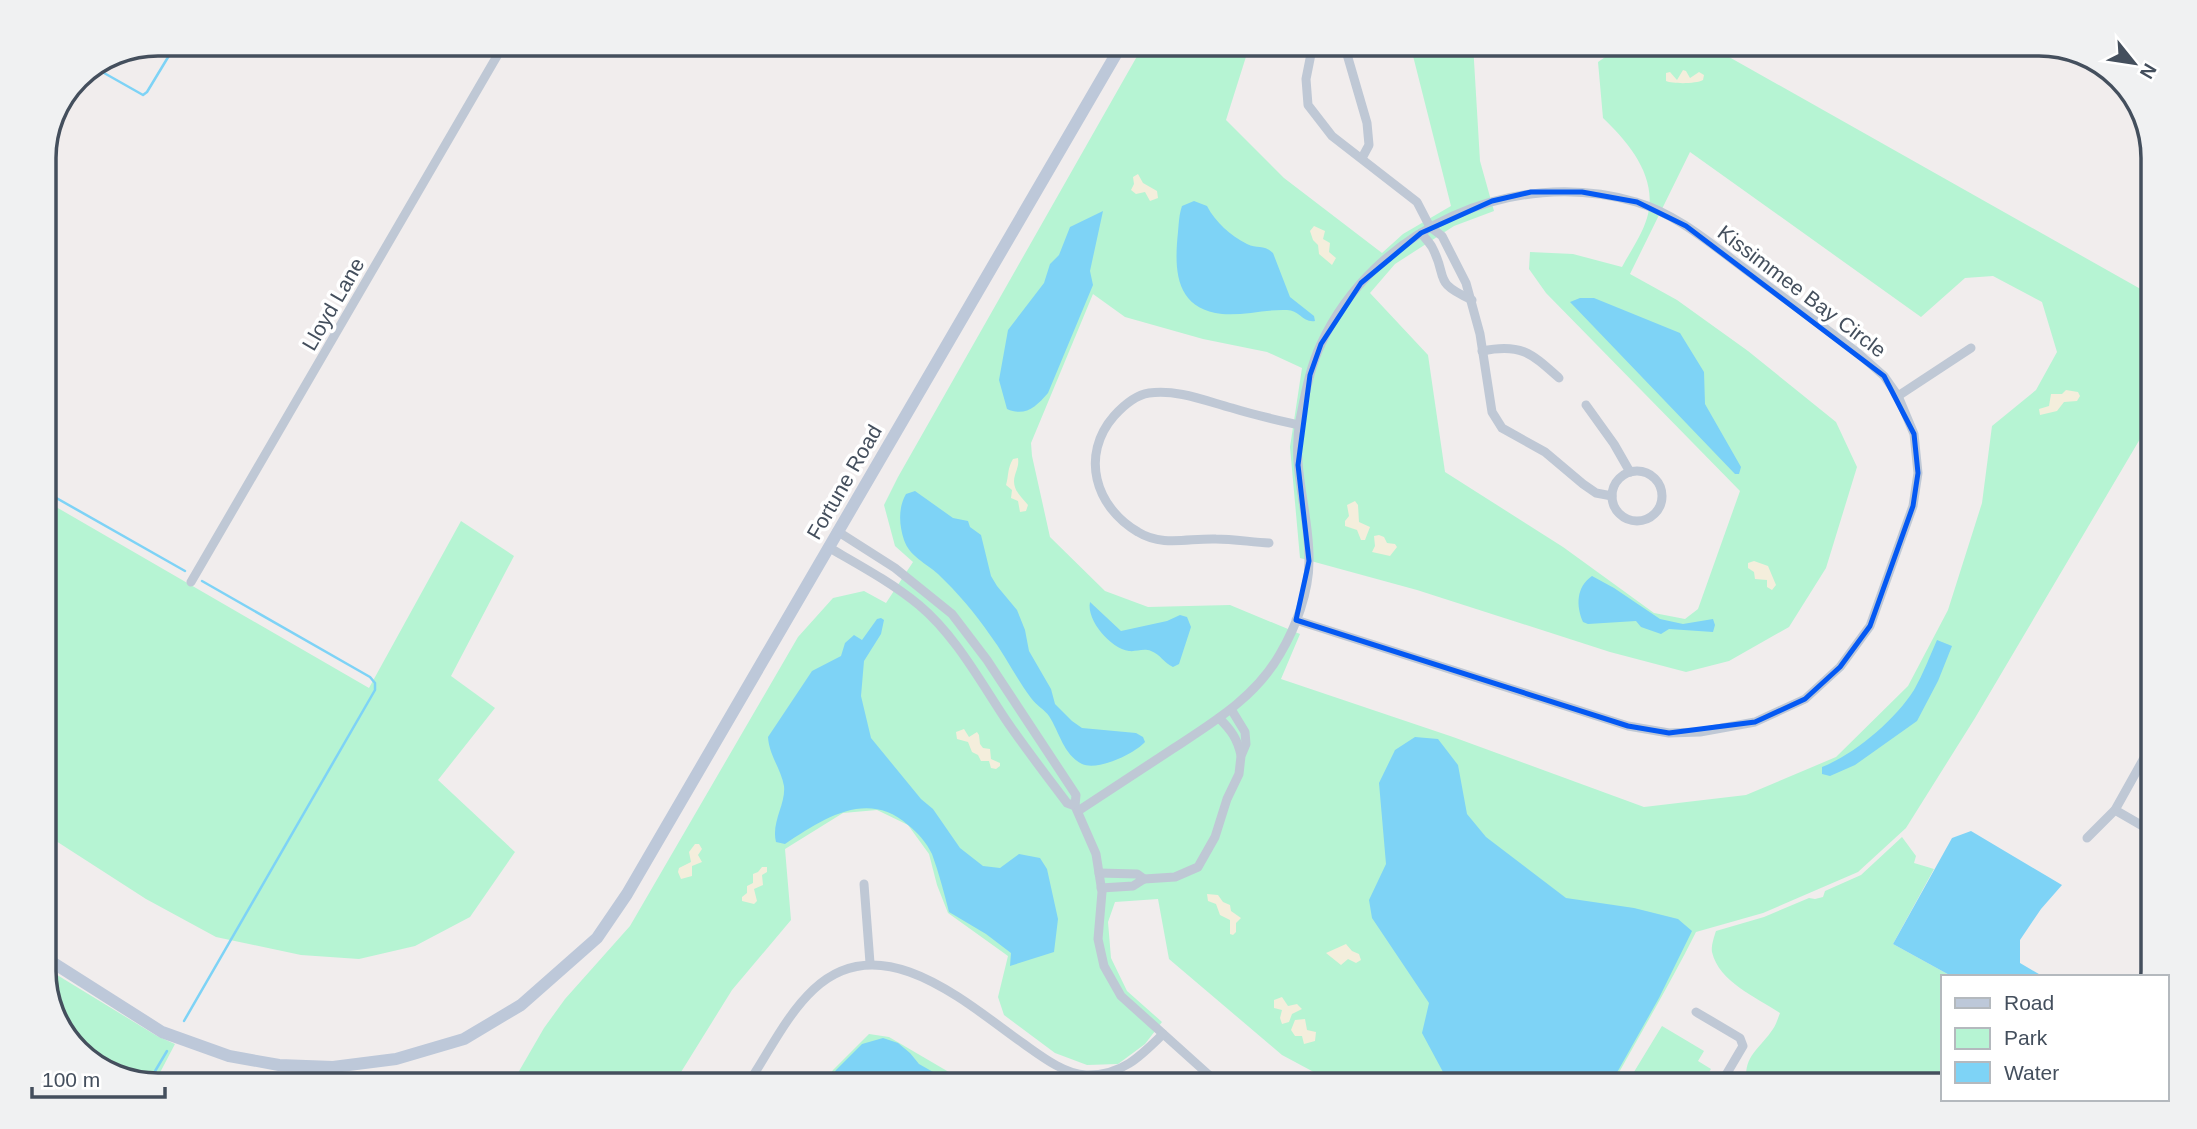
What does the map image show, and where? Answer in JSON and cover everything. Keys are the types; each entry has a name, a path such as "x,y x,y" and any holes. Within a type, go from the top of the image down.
{"street":[{"name":"Lloyd Lane","path":"191,582 497,56"},
{"name":"Fortune Road","path":"56,965 162,1032 229,1056 279,1065 333,1067 396,1059 464,1039 521,1006 597,938 628,894 1115,56"},
{"path":"1311,56 1306,79 1308,106 1332,136 1417,202 1430,227 1442,236 1472,300 1492,412 1502,428 1545,452 1596,493 1612,496"},
{"path":"1347,56 1367,123 1369,145 1362,158"},
{"name":"Kissimmee Bay Circle","path":"1077,808 1231,709 1256,687 1280,654 1306,593 1309,561 1300,494 1299,425 1321,344 1338,314 1361,283 1388,256 1430,227 1492,201 1531,192 1582,192 1636,202 1686,226 1858,353 1884,376 1898,396 1913,434 1918,473 1913,506 1870,626 1840,667 1805,699 1755,722 1700,733 1669,733 1628,726 1296,620"},
{"path":"1421,233 1432,247 1444,283 1452,291 1472,300"},
{"path":"1482,351 1501,347 1517,348 1532,356 1559,378"},
{"path":"1898,396 1971,348"},
{"path":"1269,543 1215,539 1161,541 1139,533 1119,517 1102,496 1094,453 1102,429 1123,406 1147,393 1176,393 1299,425"},
{"path":"1586,405 1630,472"},
{"path":"1639,471 1654,478 1662,493 1658,509 1646,520 1630,520 1617,511 1612,496 1617,481 1630,472 1639,471"},
{"path":"837,531 893,566 952,614 1003,685 1076,795 1077,808 1096,854 1101,888 1098,939 1104,966 1121,996 1207,1073"},
{"path":"828,547 884,580 920,606 937,623 961,652 1067,803 1077,808"},
{"path":"884,580 893,566"},
{"path":"989,695 1003,685"},
{"path":"1101,888 1133,886 1144,879 1175,877 1198,867 1215,837 1227,799 1239,774 1241,755 1246,744 1245,732 1231,709"},
{"path":"1219,718 1237,741 1241,755"},
{"path":"2087,838 2115,810 2141,763"},
{"path":"2115,810 2141,825"},
{"path":"1099,873 1137,874 1144,879"},
{"path":"864,884 870,963"},
{"path":"755,1073 789,1020 814,989 842,970 870,963 901,968 940,986 1036,1052 1065,1069 1078,1073"},
{"path":"1696,1012 1742,1042 1743,1046 1727,1073"},
{"path":"1099,1073 1113,1071 1134,1062 1163,1034"}],"highlighted area":[{"path":"1531,192 1582,192 1637,202 1686,226 1884,376 1914,434 1918,473 1913,506 1870,626 1840,667 1805,699 1755,722 1669,733 1628,726 1296,620 1309,561 1298,465 1310,375 1321,344 1361,283 1421,233 1492,201"}],"green space":[{"path":"1137,56 1246,56 1226,120 1284,178 1382,253 1403,234 1451,206 1413,56 1474,56 1480,161 1494,211 1454,226 1395,264 1370,293 1428,355 1445,472 1563,547 1654,613 1685,619 1698,609 1740,491 1546,293 1529,269 1530,252 1573,254 1622,267 1645,224 1650,203 1645,175 1632,150 1603,118 1598,62 1607,56 1727,56 2141,289 2141,437 1975,718 1906,828 1858,872 1763,913 1696,932 1619,1073 1316,1073 1282,1055 1169,959 1158,899 1115,902 1108,922 1111,958 1127,991 1162,1022 1145,1044 1118,1064 1087,1065 1055,1053 1004,1015 998,997 1008,956 948,913 929,854 908,825 877,810 843,813 785,849 791,920 732,990 680,1073 518,1073 544,1028 565,999 630,926 798,637 833,598 864,591 886,603 913,562 895,546 884,505","holes":["1690,152 1921,317 1965,278 1993,276 2042,302 2057,352 2036,390 1992,426 1982,503 1948,610 1908,686 1836,757 1746,795 1644,807 1453,737 1281,679 1300,634 1230,605 1148,607 1105,591 1050,537 1031,443 1093,294 1125,317 1203,339 1267,352 1302,368 1290,447 1300,558 1417,590 1610,652 1686,672 1729,661 1789,627 1826,568 1857,467 1836,422 1748,351 1677,300 1630,274"]},
{"path":"56,507 369,688 461,521 514,556 451,676 495,708 438,780 515,852 470,917 415,946 359,959 301,955 216,937 146,899 56,841"},
{"path":"1902,837 1916,856 1914,863 1934,869 1893,944 1949,975 1941,975 1941,1073 1746,1073 1749,1060 1774,1027 1780,1013 1740,988 1722,972 1712,952 1716,931 1764,917 1809,898 1823,897 1825,891 1861,875"},
{"path":"56,974 157,1036 175,1044 160,1073 131,1070 101,1056 81,1038 66,1016"},
{"path":"1662,1026 1704,1051 1698,1061 1711,1069 1708,1073 1633,1073"},
{"path":"869,1034 889,1037 950,1073 831,1073"}],"sand":[{"path":"1683,70 1690,78 1699,72 1704,75 1703,80 1684,83 1666,81 1666,73 1670,72 1677,80"},
{"path":"1138,174 1143,183 1157,191 1158,198 1150,201 1145,192 1136,194 1131,190 1133,177"},
{"path":"1314,226 1325,231 1323,239 1330,243 1329,252 1336,258 1332,265 1319,254 1318,245 1310,231"},
{"path":"2066,390 2078,392 2080,396 2077,401 2064,402 2057,411 2040,415 2039,409 2049,406 2051,394 2062,394"},
{"path":"1018,458 1014,484 1028,505 1026,511 1020,512 1018,501 1011,498 1012,490 1006,485 1011,463"},
{"path":"1355,501 1358,505 1359,522 1370,527 1365,540 1361,540 1357,530 1345,526 1349,516 1347,505"},
{"path":"1374,536 1384,537 1387,543 1397,547 1390,556 1372,552 1375,546"},
{"path":"1754,561 1768,566 1776,585 1772,590 1767,587 1767,580 1755,579 1754,572 1748,568 1748,563"},
{"path":"964,729 969,737 977,732 980,744 983,748 990,749 991,759 1000,763 1000,766 991,768 989,761 981,761 978,755 972,752 968,742 957,739 956,732"},
{"path":"695,844 699,844 702,849 698,855 702,862 692,866 692,876 681,879 679,868 691,862 689,852"},
{"path":"762,867 767,867 767,872 762,875 763,885 754,889 757,901 754,904 742,901 742,897 747,893 747,886 753,883 753,874"},
{"path":"1207,894 1218,895 1223,902 1230,905 1231,911 1241,918 1236,923 1236,932 1233,935 1230,934 1230,920 1220,915 1216,904 1208,901"},
{"path":"1346,944 1359,954 1361,960 1356,963 1348,959 1341,965 1326,953"},
{"path":"1282,997 1288,1006 1297,1004 1302,1009 1292,1014 1289,1022 1282,1024 1282,1010 1274,1008 1274,1000"},
{"path":"1305,1019 1307,1030 1316,1032 1315,1041 1304,1044 1302,1036 1295,1036 1291,1030 1295,1020"}],"water":[{"path":"1194,201 1207,206 1219,223 1235,237 1247,244 1267,248 1273,253 1290,297 1314,316 1315,321 1307,320 1291,311 1222,314 1206,311 1186,296 1178,273 1178,232 1182,206"},
{"path":"1103,211 1090,271 1093,285 1048,393 1039,403 1025,411 1007,409 999,380 1008,330 1044,283 1050,264 1059,255 1070,227"},
{"path":"1580,298 1594,298 1680,333 1704,372 1705,404 1741,467 1739,474 1735,474 1570,302"},
{"path":"915,491 953,518 968,521 970,527 981,535 991,576 1017,610 1029,651 1051,689 1055,704 1082,728 1136,733 1143,737 1145,742 1140,747 1115,760 1089,766 1070,755 1049,716 1020,683 978,619 945,581 907,546 900,517 903,499 906,494"},
{"path":"1592,576 1660,619 1683,624 1713,619 1713,632 1669,629 1661,634 1641,627 1636,621 1583,622 1579,610 1580,591"},
{"path":"1090,602 1121,631 1167,621 1180,615 1187,617 1191,627 1179,664 1173,667 1151,651 1129,651 1115,645 1096,625"},
{"path":"877,619 884,620 881,634 864,661 861,696 871,738 921,799 933,809 960,848 983,866 1000,868 1019,854 1040,858 1047,869 1058,919 1054,952 1010,966 1011,953 949,912 930,850 915,831 893,814 877,809 845,812 814,825 785,844 776,842 775,827 784,786 768,737 812,671 841,656 845,643 854,635 862,640"},
{"path":"1937,640 1952,646 1938,681 1917,721 1855,765 1830,776 1822,774 1822,767 1861,745 1896,713 1914,690"},
{"path":"1415,737 1438,739 1458,765 1467,814 1486,837 1566,898 1634,908 1678,919 1692,931 1659,998 1617,1073 1444,1073 1422,1033 1429,1003 1372,918 1369,900 1386,864 1379,783 1395,750"},
{"path":"1971,831 2062,885 2041,909 2020,940 2020,963 2041,975 1949,975 1893,944 1952,838"},
{"path":"883,1038 898,1043 919,1064 935,1073 834,1073 862,1044"}],"waterway":[{"path":"103,72 143,95 169,56"},
{"path":"56,498 185,571"},
{"path":"184,1021 375,690 375,683 370,677 202,581"},
{"path":"154,1073 167,1051"}]}
